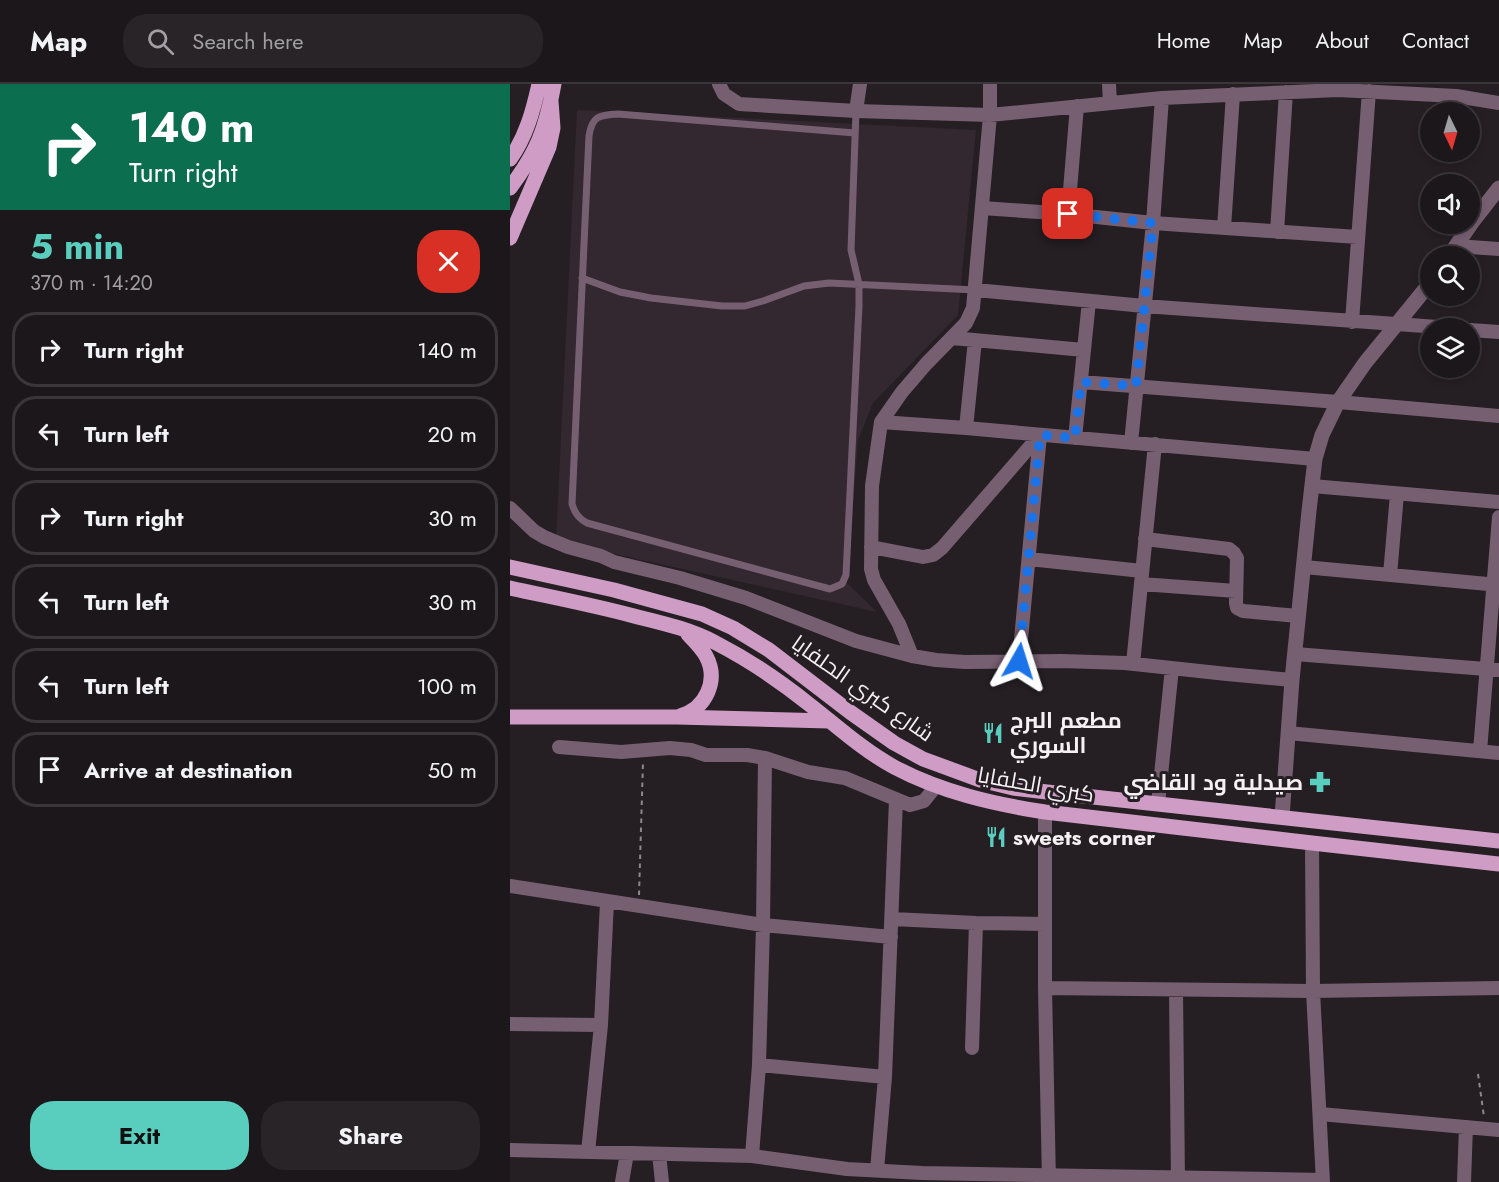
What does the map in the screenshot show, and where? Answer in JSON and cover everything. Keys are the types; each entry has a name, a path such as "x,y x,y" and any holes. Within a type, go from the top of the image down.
{"main road":[{"path":"510,159 525,133 534,110 539,84"},
{"path":"510,188 533,155 547,118 554,84"},
{"path":"510,238 549,147 553,128 550,101"},
{"name":"شارع كبري الحلفايا","path":"510,567 674,606 702,614 733,628 769,650 850,712 894,742 923,759 980,780 1013,788 1499,841"},
{"name":"كبري الحلفايا","path":"510,588 682,628 714,642 760,667 862,746 893,766 936,786 985,800 1045,812 1499,864"},
{"path":"677,717 689,714 703,702 710,682 707,658 682,628"},
{"path":"510,717 677,717 830,721"}],"street":[{"path":"719,84 724,94 739,105 990,115 1162,98 1197,90 1233,94 1339,87 1456,96 1499,103"},
{"path":"856,111 860,84"},
{"path":"912,656 899,624 874,580 871,569 872,486 881,422 926,364 966,323 973,308 990,115 990,84"},
{"path":"1109,84 1110,103"},
{"path":"1352,322 1369,91"},
{"path":"1277,232 1286,92"},
{"path":"1224,228 1233,94"},
{"path":"1131,442 1153,223 1162,98"},
{"path":"1068,214 1077,106"},
{"path":"1456,246 1499,188"},
{"path":"982,208 1153,223 1358,237"},
{"path":"1480,250 1499,249"},
{"path":"976,290 1144,306 1420,326"},
{"path":"1282,817 1292,680 1315,459 1322,435 1338,402 1365,363 1420,296"},
{"path":"1075,438 1089,301"},
{"path":"1480,331 1499,332"},
{"path":"952,338 1084,350"},
{"path":"966,428 975,340"},
{"path":"1081,382 1499,416"},
{"path":"881,422 1315,459"},
{"path":"871,547 924,557 933,555 942,548 1040,435"},
{"path":"1019,661 1040,435"},
{"path":"1133,664 1155,444"},
{"path":"1312,486 1499,502"},
{"path":"1390,575 1397,494"},
{"path":"510,508 534,531 568,548 746,598 856,641 912,656 965,662 1061,661 1133,664 1292,680"},
{"path":"1480,751 1493,670 1499,517"},
{"path":"510,519 528,535 553,549 600,562 614,562"},
{"path":"1145,539 1229,549 1237,558 1237,608 1243,611 1298,616"},
{"path":"1029,559 1236,591"},
{"path":"1304,567 1496,585"},
{"path":"1295,654 1493,670"},
{"path":"1158,804 1172,669"},
{"path":"1288,733 1499,753"},
{"path":"559,747 621,752 670,748 691,750 706,755 747,755 765,758 808,772 845,778 910,805 924,801 936,786"},
{"path":"752,1156 759,1065 765,758"},
{"path":"877,1170 885,1077 897,799"},
{"path":"1045,812 1045,988 1049,1179"},
{"path":"510,1150 752,1156 847,1175 877,1170 922,1177 1323,1181 1313,991 1312,843"},
{"path":"510,886 763,925 891,937"},
{"path":"588,1152 601,1026 608,902"},
{"path":"892,919 1045,924"},
{"path":"972,1048 976,923"},
{"path":"1045,988 1313,991 1499,988"},
{"path":"1176,990 1178,1180"},
{"path":"510,1024 601,1026"},
{"path":"759,1065 885,1077"},
{"path":"1320,1114 1492,1129"},
{"path":"1464,1182 1466,1127"},
{"path":"622,1182 627,1154"},
{"path":"659,1154 662,1182"}],"lane":[{"path":"855,134 618,114 603,114 596,118 591,125 589,136 572,504 579,519 830,589 842,584 846,575 860,306 859,284 851,250 856,111"},
{"path":"582,278 620,292 722,306 745,306 763,302 804,286 829,283 976,290"}],"path":[{"path":"638,906 644,750"},
{"path":"1478,1074 1492,1129"}],"shaded area":[{"path":"577,110 976,130 958,315 873,403 858,440 847,583 877,612 556,541"}],"place":[{"name":"مطعم البرج السوري","path":"993,733"},
{"name":"صيدلية ود القاضي","path":"1320,782"},
{"name":"sweets corner","path":"996,837"}],"route":[{"path":"1019,661 1040,435 1075,438 1081,382 1136,386 1153,223 1068,214"}]}
